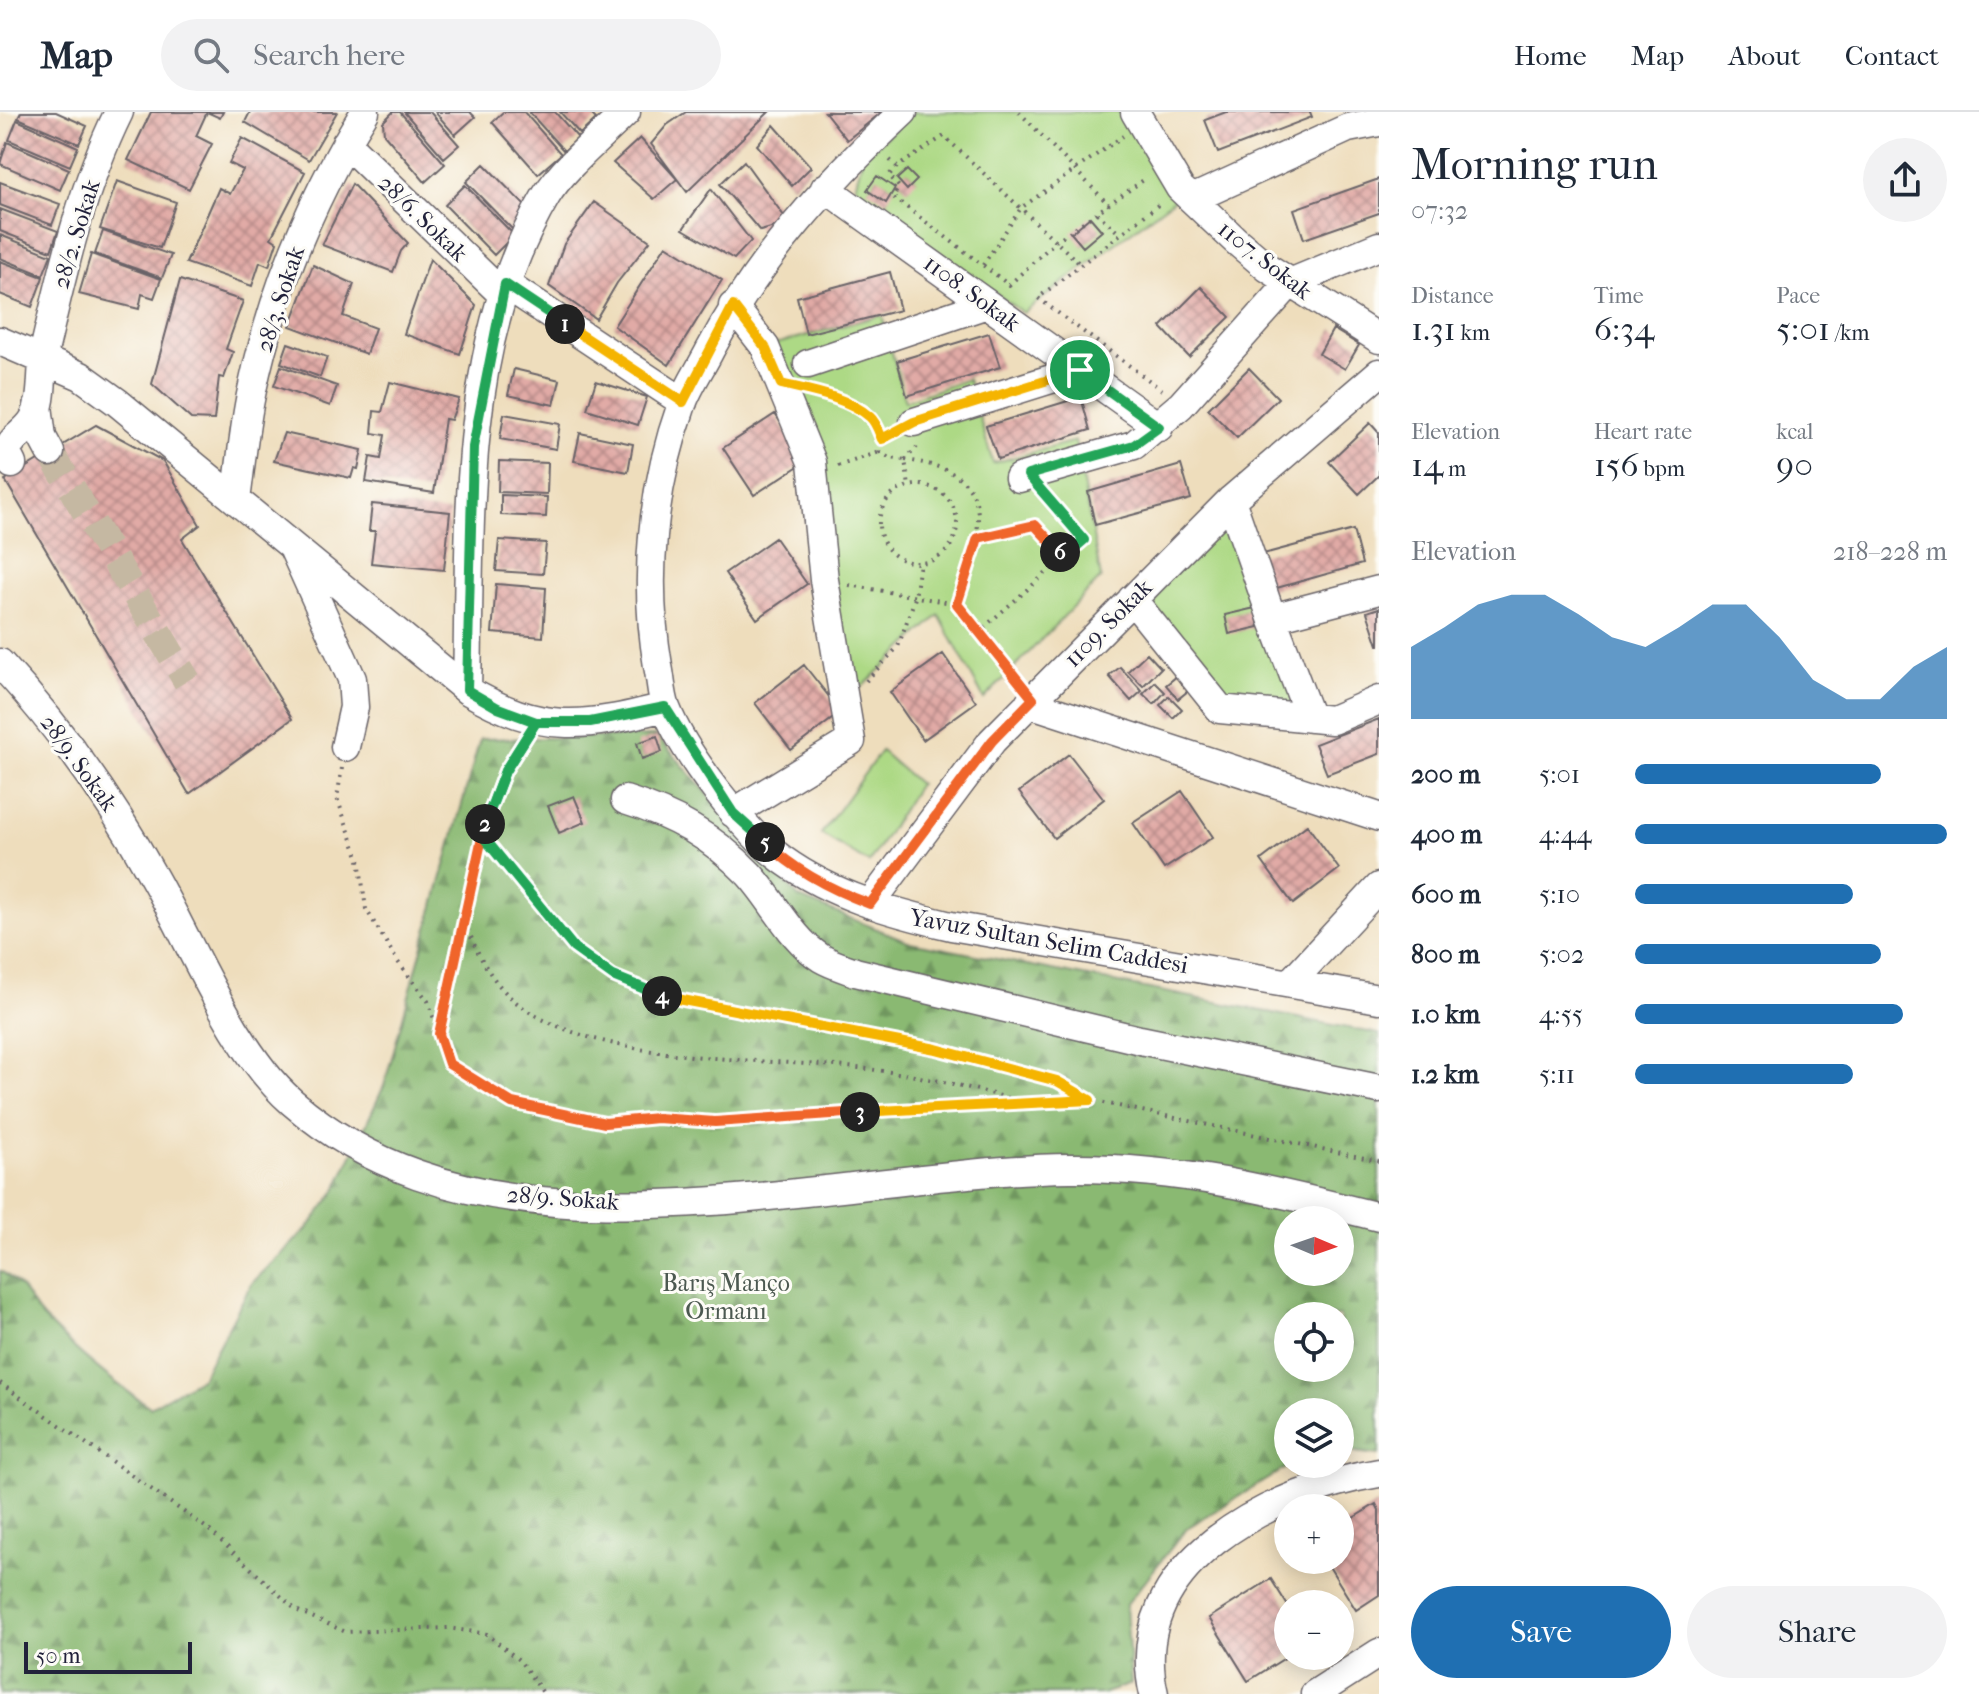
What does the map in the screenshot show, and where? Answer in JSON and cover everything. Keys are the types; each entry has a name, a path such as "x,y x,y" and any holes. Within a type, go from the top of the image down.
{"street":[{"name":"28/2. Sokak","path":"50,452 42,437 38,406 42,359 73,226 119,112"},
{"name":"28/3. Sokak","path":"236,500 252,390 289,260 346,143 365,112"},
{"path":"467,690 473,447 503,289 547,194 626,112"},
{"name":"Yavuz Sultan Selim Caddesi","path":"903,112 825,188 768,256 733,306 683,402 654,519 650,570 653,632 665,707 733,813 783,859 845,895 951,926 1379,999"},
{"path":"1145,115 1179,184 1348,128 1379,122"},
{"name":"28/6. Sokak","path":"346,143 503,289 683,402"},
{"name":"1107. Sokak","path":"1179,184 1235,240 1290,283 1379,339"},
{"name":"1108. Sokak","path":"825,188 1159,427"},
{"path":"1024,476 1134,445 1159,427 1181,405 1290,283 1379,246"},
{"path":"808,364 987,304"},
{"path":"733,306 765,347 812,462 824,580 847,701 851,741 733,813"},
{"path":"0,341 81,376 467,690 498,708 536,722 590,722 665,707"},
{"path":"914,422 1080,370"},
{"name":"1109. Sokak","path":"870,904 992,741 1231,500 1379,373"},
{"path":"12,464 6,452 12,438 33,421 38,406"},
{"path":"1231,500 1310,718"},
{"path":"292,546 352,679 354,707 345,747"},
{"path":"1272,618 1379,590"},
{"path":"1132,599 1220,709 1332,720 1379,700"},
{"name":"28/9. Sokak","path":"0,663 49,718 124,825 257,1062 288,1099 313,1119 374,1155 463,1187 536,1201 617,1204 716,1200 986,1173 1126,1168 1259,1187 1379,1217"},
{"path":"1031,701 1379,817"},
{"path":"625,800 667,813 704,834 749,874 821,958 855,972 1140,1040 1379,1089"},
{"path":"1290,983 1379,887"},
{"path":"1154,1694 1150,1677 1153,1628 1164,1596 1190,1560 1274,1505 1311,1489 1379,1473"},
{"path":"1315,1694 1379,1653"}],"path":[{"path":"1019,112 1109,205"},
{"path":"983,265 1021,208 1145,115"},
{"path":"1081,265 1056,241 1021,208 944,136 889,175 899,187 893,197 1009,285 1056,241 1109,205 1179,184"},
{"path":"872,141 897,167"},
{"path":"1179,184 1038,298 1181,405"},
{"path":"1097,213 1120,234"},
{"path":"781,384 823,394 872,418 882,439 880,452"},
{"path":"882,439 914,422"},
{"path":"813,475 880,452"},
{"path":"880,452 889,458 951,469 965,483 975,501 980,524 978,538 957,604"},
{"path":"905,460 909,486"},
{"path":"981,630 1084,540 1024,476"},
{"path":"909,486 935,489 946,496 957,520 952,544 944,554 920,563 896,557 887,548 879,524 888,500 909,486"},
{"path":"978,538 1035,525 1064,557"},
{"path":"847,701 898,647 915,598 920,563"},
{"path":"824,580 957,604 981,630 1031,701"},
{"path":"439,1034 465,922 481,834 505,771 536,722"},
{"path":"345,747 337,798 359,859 366,909 398,962 428,1001 449,1064 512,1103 605,1123 657,1118 715,1122 1090,1100 1379,1161"},
{"path":"481,834 574,948 613,976 670,999 936,1049 1057,1081 1090,1100"},
{"path":"465,922 480,962 503,989 540,1018 605,1043 878,1070 970,1087 1024,1102"},
{"path":"0,1383 208,1529 296,1610 346,1632 448,1628 487,1634 520,1661 544,1694"}],"green space":[{"path":"914,112 1125,112 1177,197 1023,313 854,192 862,158"},
{"path":"882,315 905,401 968,379 993,463 1075,441 1101,578 984,699 939,615 847,701 812,462 765,347"},
{"path":"1231,500 1310,718 1220,709 1132,599"},
{"name":"Barış Manço Ormanı","path":"657,736 799,898 910,942 1379,1034 1379,1455 1354,1452 1354,1398 1274,1398 1274,1475 1187,1528 1126,1605 1131,1684 1102,1694 0,1694 0,1271 21,1288 39,1313 70,1344 108,1377 150,1407 201,1378 252,1283 307,1229 335,1192 384,1086 480,739"},
{"path":"881,751 919,784 869,863 821,834"}],"building":[{"path":"21,112 56,112 87,126 79,144 18,118"},
{"path":"151,112 207,112 196,136 212,144 189,189 128,160"},
{"path":"207,112 223,112 220,118"},
{"path":"250,112 337,112 309,160 245,122"},
{"path":"393,112 400,112 445,164 425,182 384,134 383,122"},
{"path":"404,112 430,112 459,145 444,158"},
{"path":"435,112 470,112 475,117 455,135"},
{"path":"503,112 524,112 561,154 538,174 492,122"},
{"path":"529,112 555,112 578,138 564,151"},
{"path":"560,112 589,112 596,119 580,134"},
{"path":"686,112 769,112 687,192 651,144 667,125"},
{"path":"825,112 882,112 847,140"},
{"path":"1226,112 1310,112 1312,117 1218,153 1205,120"},
{"path":"17,120 78,147 70,166 9,140"},
{"path":"774,125 811,167 792,186 757,145"},
{"path":"242,138 305,172 271,238 277,242 269,266 260,262 252,286 186,263 219,188 230,194 243,170 229,163"},
{"path":"640,138 677,179 654,199 613,163"},
{"path":"7,142 69,169 60,190 0,164"},
{"path":"744,161 789,223 760,231 720,184"},
{"path":"484,164 532,213 514,231 466,182"},
{"path":"907,170 917,180 907,190 897,179"},
{"path":"877,176 895,188 886,203 867,190"},
{"path":"1379,179 1379,213 1304,239 1294,209"},
{"path":"117,181 176,202 160,248 100,229"},
{"path":"0,182 60,204 52,225 0,205"},
{"path":"352,184 408,243 401,251 393,272 322,245"},
{"path":"465,185 514,235 494,255 445,205"},
{"path":"711,189 751,241 734,259 683,229"},
{"path":"594,202 650,241 617,283 596,319 549,286 564,244"},
{"path":"0,209 58,231 51,251 0,231"},
{"path":"1090,217 1102,231 1083,247 1071,233"},
{"path":"103,231 171,255 162,278 95,254"},
{"path":"0,235 51,255 43,275 0,258"},
{"path":"666,245 722,280 669,365 614,326"},
{"path":"91,254 161,279 154,298 142,294 139,309 79,294"},
{"path":"430,259 476,305 460,354 404,334"},
{"path":"0,261 43,277 32,307 0,294"},
{"path":"313,265 354,284 343,316 375,328 366,354 290,326"},
{"path":"890,272 900,310 806,334 797,297"},
{"path":"180,280 243,301 226,349 233,352 224,378 219,377 214,420 191,419 152,384"},
{"path":"1201,287 1230,317 1189,357 1161,327"},
{"path":"1333,329 1359,345 1345,369 1319,354"},
{"path":"989,333 1000,367 907,396 897,361"},
{"path":"288,343 327,357 320,377 281,363"},
{"path":"281,366 337,386 330,406 274,386"},
{"path":"1249,368 1278,398 1237,438 1208,409"},
{"path":"514,369 560,380 554,405 508,395"},
{"path":"596,381 647,397 638,425 587,409"},
{"path":"390,382 459,399 451,420 445,419 434,493 366,482 370,457 381,459 385,435 372,433 374,411 382,412"},
{"path":"1081,397 1090,430 998,459 986,426"},
{"path":"504,414 560,424 556,449 500,439"},
{"path":"775,414 806,461 754,495 723,448"},
{"path":"1370,423 1379,433 1379,475 1359,494 1329,462"},
{"path":"96,425 163,461 200,525 182,539 292,719 189,794 5,480"},
{"path":"284,433 362,450 358,469 354,468 351,478 274,461"},
{"path":"580,433 633,444 628,472 574,461"},
{"path":"499,461 548,463 547,494 498,492"},
{"path":"1181,465 1191,499 1095,525 1088,492"},
{"path":"501,495 547,497 546,517 501,515"},
{"path":"372,504 450,512 444,570 371,563 375,531 369,531"},
{"path":"1353,530 1362,564 1266,591 1256,556"},
{"path":"775,538 807,584 757,619 725,573"},
{"path":"499,540 546,543 543,574 496,571"},
{"path":"496,584 546,588 543,637 492,633"},
{"path":"1255,608 1259,627 1229,634 1225,615"},
{"path":"1379,608 1379,645 1378,645 1367,612"},
{"path":"1147,653 1161,668 1143,686 1128,671"},
{"path":"943,654 976,702 923,740 890,692"},
{"path":"804,665 841,712 791,750 755,703"},
{"path":"1120,667 1142,691 1131,701 1109,676"},
{"path":"1177,676 1189,690 1178,699 1166,685"},
{"path":"1155,682 1165,692 1154,704 1143,694"},
{"path":"1169,696 1182,709 1173,718 1160,705"},
{"path":"1379,719 1379,754 1327,774 1315,744"},
{"path":"657,736 662,752 642,759 637,743"},
{"path":"1069,754 1104,799 1054,838 1019,792"},
{"path":"1182,791 1213,837 1164,869 1133,823"},
{"path":"574,796 585,822 559,833 548,806"},
{"path":"1307,825 1339,869 1293,904 1261,860"},
{"path":"1376,1504 1379,1510 1379,1595 1356,1610 1354,1590 1344,1590 1334,1574 1354,1574 1354,1517"},
{"path":"1271,1579 1278,1590 1274,1590 1274,1665 1248,1681 1209,1618"}],"tunnel":[{"path":"50,452 187,681"}],"route":[{"path":"1080,370 914,422 882,439 872,418 855,408 823,394 781,384 765,347 733,306 683,402 505,284 473,447 467,690 498,708 536,722 505,771 481,834 465,922 439,1034 449,1064 512,1103 605,1123 657,1118 715,1122 1090,1100 1057,1081 936,1049 670,999 613,976 574,948 481,834 505,771 536,722 590,722 665,707 733,813 783,859 845,895 870,904 992,741 1033,699 981,630 957,604 978,538 1035,525 1064,557 1084,540 1028,475 1134,445 1159,427 1080,370"}]}
